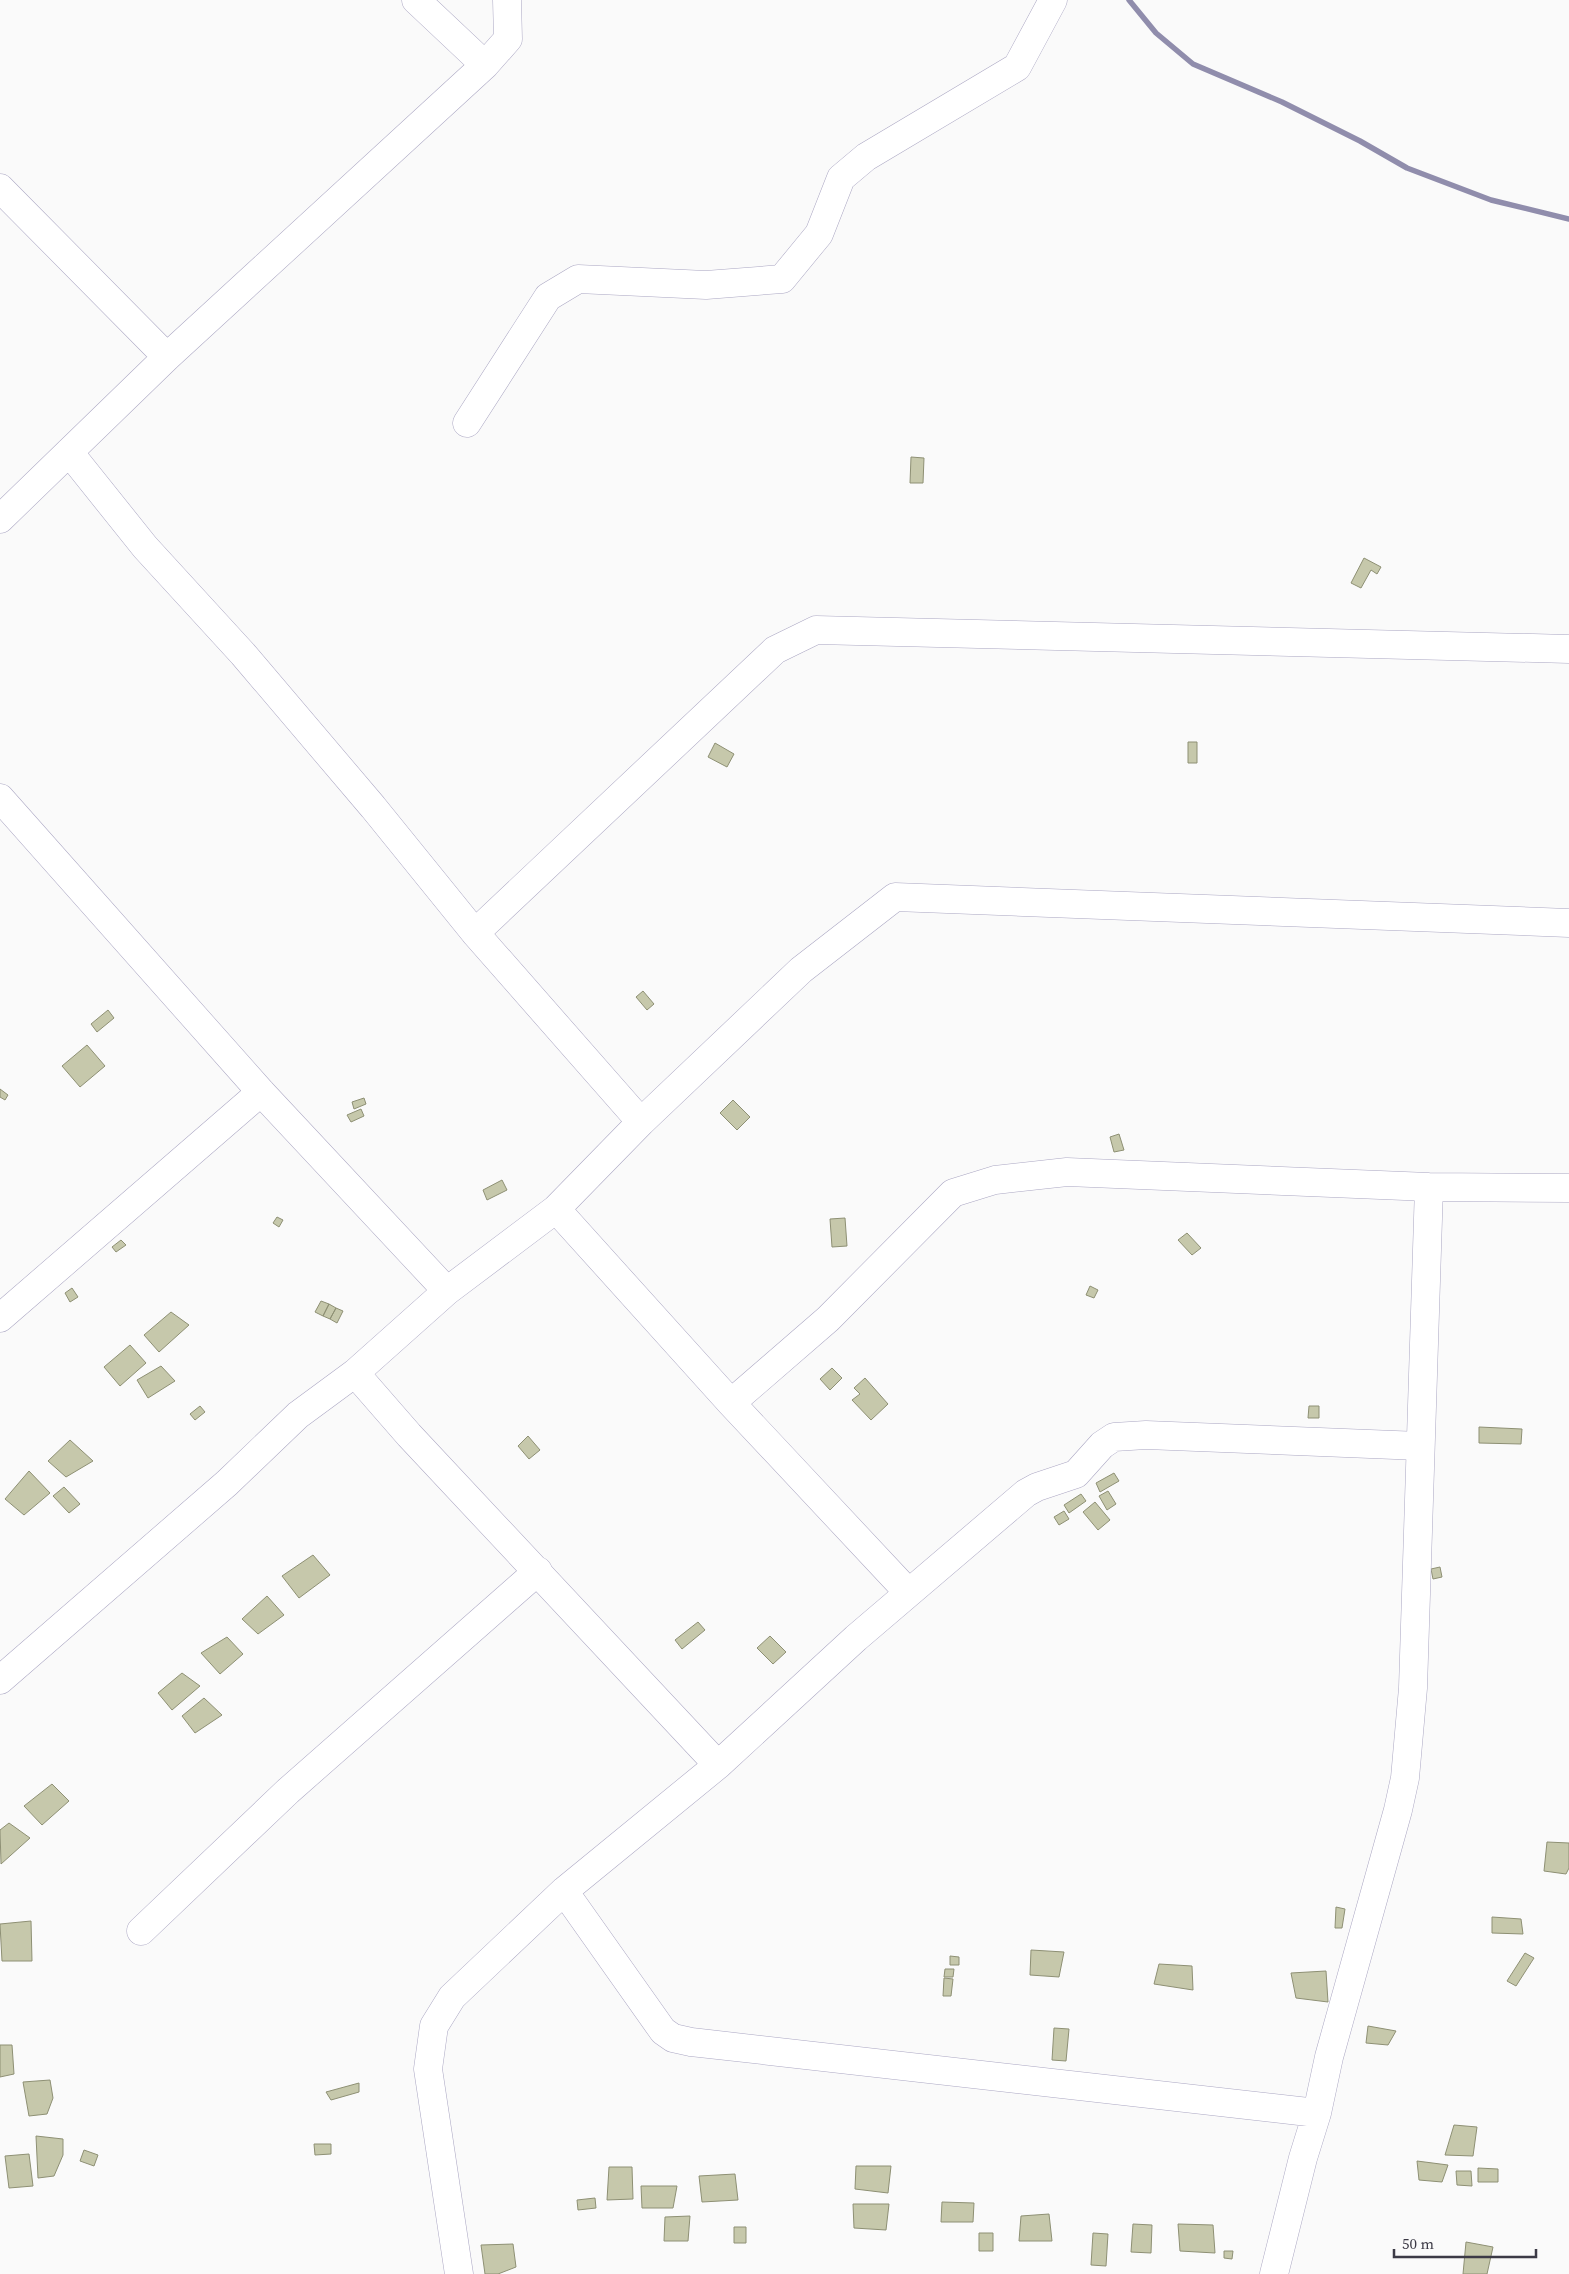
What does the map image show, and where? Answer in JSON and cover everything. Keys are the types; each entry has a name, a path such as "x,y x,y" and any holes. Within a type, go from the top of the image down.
{"street":[{"path":"416,0 485,65"},
{"path":"0,518 167,357 485,65 508,39 507,0"},
{"path":"467,423 548,297 578,279 706,285 782,279 819,234 841,178 866,157 1018,67 1053,0"},
{"path":"0,188 167,357"},
{"path":"70,452 145,547 250,662 475,933 642,1122"},
{"path":"475,933 775,650 816,630 1569,649"},
{"path":"0,798 261,1092 447,1291"},
{"path":"0,1680 226,1483 298,1415 355,1373 447,1291 556,1208 642,1122 801,970 895,897 1569,923"},
{"path":"0,1318 261,1092"},
{"path":"731,1403 828,1319 954,1193 994,1180 1067,1172 1429,1187 1569,1188"},
{"path":"1274,2274 1303,2158 1317,2113 1329,2057 1398,1810 1405,1778 1412,1688 1429,1187"},
{"path":"556,1208 731,1403 908,1592"},
{"path":"355,1373 409,1435 718,1765"},
{"path":"459,2274 428,2069 434,2026 452,1997 564,1892 718,1765 908,1592 1026,1493 1036,1487 1076,1474 1102,1445 1114,1437 1146,1435 1420,1446"},
{"path":"141,1931 288,1791 538,1571"},
{"path":"564,1892 663,2031 673,2038 691,2042 1317,2113"}],"building":[{"path":"911,457 924,458 923,483 910,483"},
{"path":"1364,558 1381,567 1377,574 1371,570 1361,588 1351,583"},
{"path":"1188,742 1197,742 1197,763 1188,763"},
{"path":"715,743 734,754 727,767 708,757"},
{"path":"643,991 654,1004 647,1010 636,997"},
{"path":"108,1010 114,1018 97,1032 91,1024"},
{"path":"87,1045 105,1066 80,1087 62,1066"},
{"path":"0,1089 8,1095 5,1100 0,1097"},
{"path":"364,1098 366,1104 354,1109 352,1102"},
{"path":"733,1100 750,1117 737,1130 720,1113"},
{"path":"361,1109 364,1116 351,1122 347,1115"},
{"path":"1119,1134 1124,1150 1114,1152 1110,1137"},
{"path":"502,1180 507,1190 487,1200 483,1190"},
{"path":"277,1217 283,1220 279,1227 273,1223"},
{"path":"845,1218 847,1246 832,1247 830,1219"},
{"path":"1187,1233 1201,1248 1192,1255 1178,1240"},
{"path":"121,1240 126,1245 116,1252 112,1247"},
{"path":"1090,1286 1098,1290 1094,1298 1086,1295"},
{"path":"72,1288 78,1297 70,1302 65,1293"},
{"path":"321,1301 329,1304 323,1316 315,1312"},
{"path":"329,1304 336,1308 330,1319 323,1316"},
{"path":"336,1308 343,1311 337,1323 330,1319"},
{"path":"171,1312 189,1325 159,1352 144,1335"},
{"path":"130,1345 146,1363 120,1386 104,1367"},
{"path":"161,1366 175,1381 148,1398 137,1380"},
{"path":"832,1368 842,1378 830,1390 820,1379"},
{"path":"865,1378 888,1404 871,1420 852,1400 860,1394 854,1388"},
{"path":"200,1406 205,1412 195,1420 190,1414"},
{"path":"1309,1406 1319,1406 1319,1418 1308,1418"},
{"path":"1479,1427 1522,1429 1521,1444 1479,1443"},
{"path":"528,1436 540,1450 529,1459 518,1446"},
{"path":"70,1440 93,1461 66,1477 48,1461"},
{"path":"29,1471 50,1493 24,1515 5,1499"},
{"path":"1114,1473 1119,1481 1100,1492 1096,1483"},
{"path":"64,1487 80,1504 69,1513 53,1496"},
{"path":"1108,1491 1116,1504 1107,1510 1099,1496"},
{"path":"1081,1494 1086,1501 1069,1513 1064,1505"},
{"path":"1095,1502 1110,1520 1098,1530 1083,1512"},
{"path":"1064,1511 1069,1519 1059,1525 1054,1517"},
{"path":"313,1555 330,1575 299,1598 282,1576"},
{"path":"1440,1567 1442,1577 1433,1579 1431,1569"},
{"path":"267,1596 284,1615 258,1634 242,1619"},
{"path":"698,1622 705,1630 682,1649 675,1640"},
{"path":"770,1636 786,1652 773,1664 757,1648"},
{"path":"227,1637 243,1654 220,1674 201,1653"},
{"path":"182,1673 200,1686 172,1710 158,1693"},
{"path":"204,1698 222,1715 195,1733 182,1716"},
{"path":"52,1784 69,1801 42,1825 24,1806"},
{"path":"9,1823 30,1838 1,1864 0,1830"},
{"path":"1547,1842 1569,1843 1569,1868 1566,1874 1544,1871"},
{"path":"1336,1907 1345,1909 1342,1928 1335,1928"},
{"path":"1492,1917 1521,1919 1523,1934 1492,1933"},
{"path":"31,1921 32,1961 2,1961 0,1924"},
{"path":"1031,1950 1064,1952 1059,1977 1030,1975"},
{"path":"1525,1953 1534,1958 1516,1986 1507,1981"},
{"path":"950,1956 959,1957 959,1965 950,1965"},
{"path":"1159,1964 1192,1966 1193,1990 1154,1984"},
{"path":"945,1969 954,1969 953,1977 944,1977"},
{"path":"1326,1971 1328,2002 1296,1998 1291,1973"},
{"path":"944,1978 953,1979 951,1996 943,1996"},
{"path":"1368,2026 1396,2031 1388,2045 1366,2043"},
{"path":"1054,2028 1069,2029 1066,2061 1052,2060"},
{"path":"0,2045 12,2045 14,2074 0,2077"},
{"path":"50,2080 53,2098 47,2114 29,2116 23,2082"},
{"path":"359,2083 359,2092 331,2100 326,2092"},
{"path":"1454,2125 1477,2127 1473,2156 1445,2155"},
{"path":"36,2136 63,2139 63,2155 54,2176 38,2178"},
{"path":"314,2144 331,2144 331,2154 315,2155"},
{"path":"84,2150 98,2155 94,2166 80,2161"},
{"path":"29,2154 33,2186 9,2188 5,2156"},
{"path":"1417,2161 1448,2165 1442,2182 1419,2180"},
{"path":"856,2166 891,2166 888,2193 855,2189"},
{"path":"609,2167 632,2167 633,2199 607,2200"},
{"path":"1478,2168 1498,2169 1498,2182 1478,2182"},
{"path":"1456,2171 1471,2171 1472,2186 1457,2185"},
{"path":"735,2174 738,2200 702,2202 699,2176"},
{"path":"641,2186 677,2186 673,2208 642,2208"},
{"path":"595,2198 596,2208 578,2210 577,2200"},
{"path":"942,2202 974,2203 973,2222 941,2222"},
{"path":"853,2204 889,2204 886,2230 854,2228"},
{"path":"1049,2214 1052,2241 1019,2241 1021,2216"},
{"path":"690,2216 688,2241 664,2241 665,2217"},
{"path":"1133,2224 1152,2225 1151,2253 1131,2252"},
{"path":"1178,2224 1213,2225 1215,2253 1180,2251"},
{"path":"734,2227 746,2227 746,2243 734,2243"},
{"path":"979,2233 993,2233 993,2251 979,2251"},
{"path":"1093,2233 1108,2234 1106,2266 1091,2265"},
{"path":"1466,2242 1493,2247 1487,2274 1463,2274"},
{"path":"513,2244 516,2267 498,2274 485,2274 481,2245"},
{"path":"1224,2251 1233,2251 1232,2259 1224,2258"}],"waterway":[{"path":"1129,0 1156,33 1193,64 1282,102 1360,141 1407,168 1491,200 1569,219"}]}
